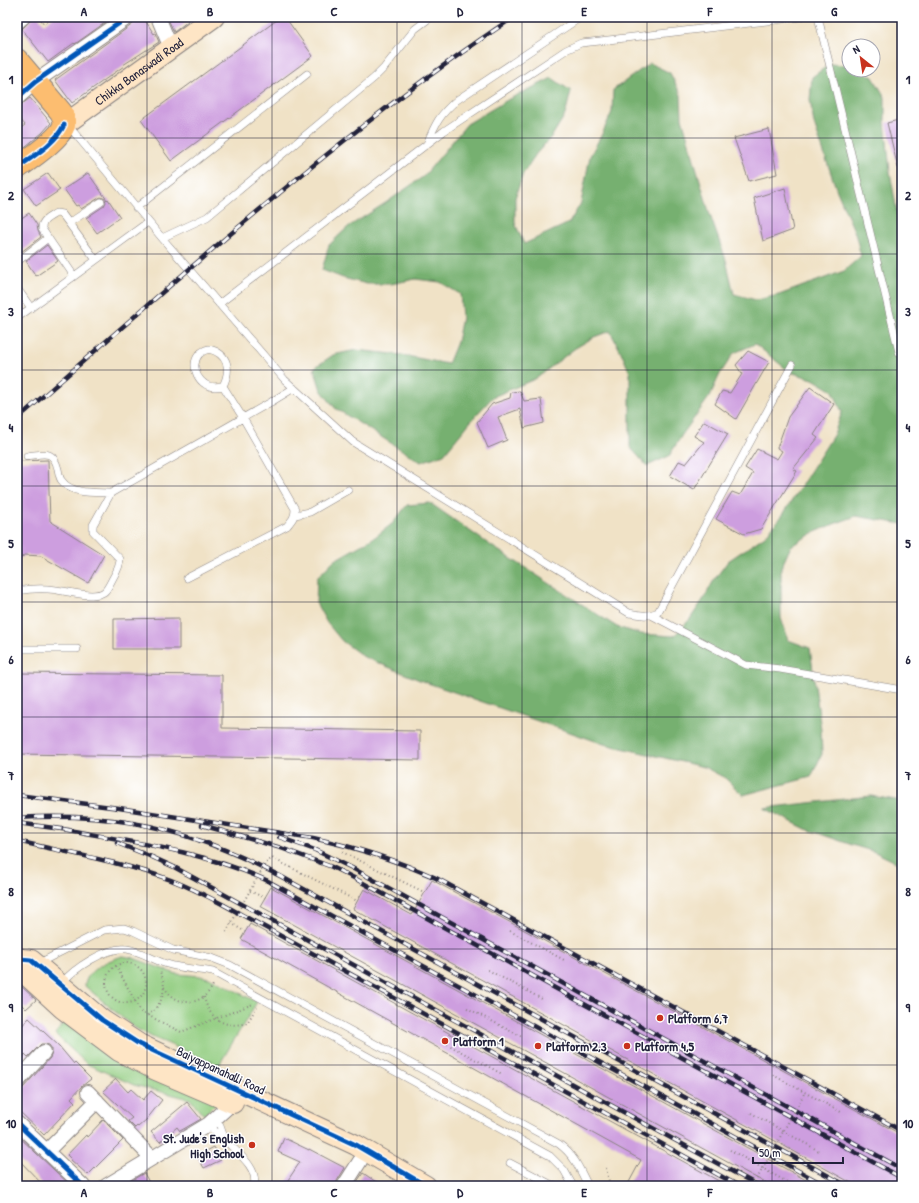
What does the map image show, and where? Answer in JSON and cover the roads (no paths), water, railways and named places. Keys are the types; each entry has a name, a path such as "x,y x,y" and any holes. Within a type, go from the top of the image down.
{"main road":[{"path":"17,60 61,112 65,124 60,133 49,144 17,168"}],"street":[{"path":"17,22 23,17"},
{"path":"17,98 35,82 128,17"},
{"path":"158,17 171,48"},
{"name":"Chikka Banaswadi Road","path":"65,124 214,17"},
{"name":"Baiyappanahalli Road","path":"25,964 55,991 62,1008 120,1051 156,1070 235,1096 356,1144 426,1186"},
{"path":"17,1082 44,1052"},
{"path":"47,1151 92,1096 152,1158"},
{"path":"110,1185 211,1122 235,1096"},
{"name":"Baiyappanahalli Road","path":"235,1096 360,1161 401,1186"},
{"path":"17,1123 83,1186"},
{"path":"344,1186 360,1161"}],"lane":[{"path":"162,238 196,223 212,212 374,78 384,68 415,29 432,17"},
{"path":"426,146 437,121 457,100 581,17"},
{"path":"220,304 444,131 566,50 581,43 800,17"},
{"path":"818,17 899,352"},
{"path":"136,208 307,74"},
{"path":"65,124 285,380 353,442 629,613 641,616 651,615 658,612 792,365"},
{"path":"69,223 101,202"},
{"path":"74,276 42,229 43,221 56,213 59,212 62,214 96,260"},
{"path":"17,318 148,222"},
{"path":"18,261 48,238"},
{"path":"17,288 31,308"},
{"path":"203,351 215,351 225,360 228,366 228,375 223,386 211,386 204,384 199,378 194,364 198,355 203,351"},
{"path":"188,578 287,526 293,520 295,514 295,509 223,386"},
{"path":"27,456 51,455 56,462 62,481 69,487 86,493 111,493 294,388"},
{"path":"295,514 310,512 348,490"},
{"path":"17,591 36,588 86,594 100,594 104,592 116,572 120,559 93,531 93,525 111,493"},
{"path":"651,615 746,665 780,669 902,690"},
{"path":"17,649 77,649"},
{"path":"25,964 45,960 92,934 113,928 124,928 133,931 173,950 212,958 230,964 443,1080 565,1149 578,1164 588,1186"},
{"path":"55,991 71,974 100,954 118,948 137,952 167,964 201,969 216,973 262,1000 436,1092 550,1156 564,1170 573,1186"},
{"path":"349,1045 355,1032"},
{"path":"436,1092 443,1080"},
{"path":"211,1122 220,1126 225,1140 248,1162 255,1181 254,1186"},
{"path":"522,1140 528,1127"},
{"path":"510,1163 554,1186"}],"railway":[{"path":"17,419 278,194 422,81 514,17"},
{"path":"17,795 119,808 313,838 360,850 406,865 436,878 902,1131"},
{"path":"17,818 63,817 132,823 176,833 239,856 280,876 847,1186"},
{"path":"17,823 69,830"},
{"path":"202,825 281,848 332,867 354,878 902,1178"},
{"path":"63,829 166,848 217,862 266,880 826,1186"},
{"path":"279,837 315,850 352,868 902,1169"},
{"path":"17,841 133,868 171,880 198,892 739,1186"},
{"path":"117,843 174,867 759,1186"}],"place":[{"name":"Platform 6,7","path":"660,1018"},
{"name":"Platform 1","path":"445,1041"},
{"name":"Platform 2,3","path":"538,1046"},
{"name":"Platform 4,5","path":"627,1046"},
{"name":"St. Jude's English High School","path":"252,1145"}]}
